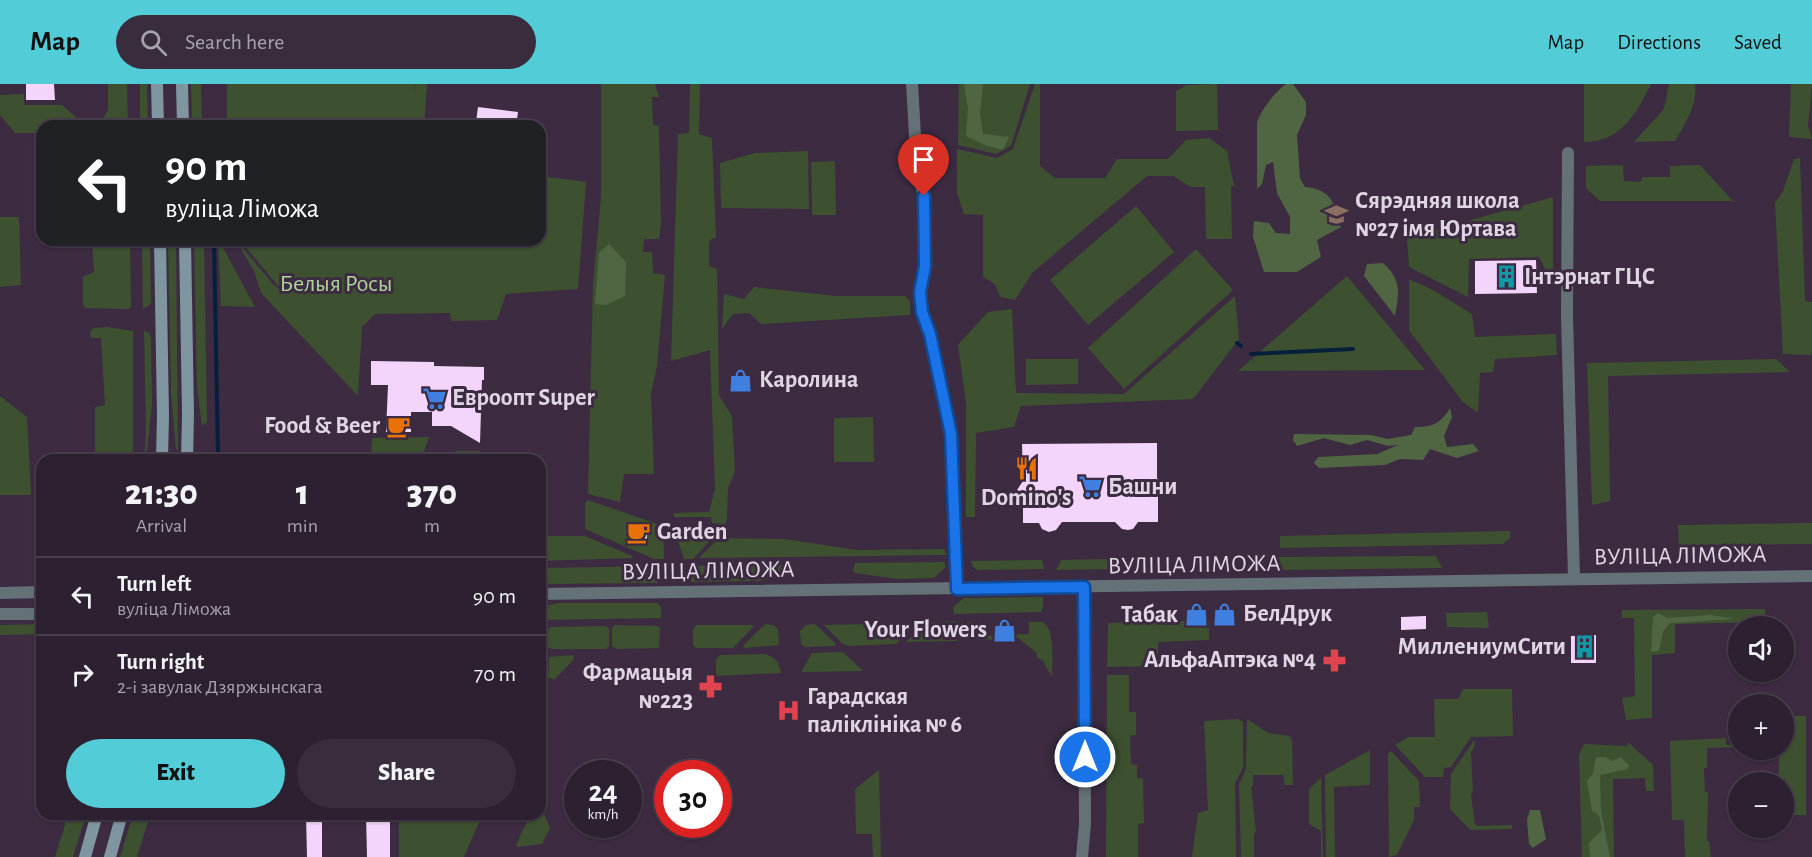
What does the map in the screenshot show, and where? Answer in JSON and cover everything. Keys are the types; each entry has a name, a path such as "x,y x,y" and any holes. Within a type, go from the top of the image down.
{"main road":[{"path":"157,84 158,120"},
{"path":"182,84 183,120"},
{"path":"160,246 162,454"},
{"path":"185,246 188,414 186,454"},
{"path":"85,857 95,820"},
{"path":"110,857 120,820"}],"street":[{"path":"912,84 918,170 924,196 925,266 920,292 922,312 930,334 951,434 957,589"},
{"path":"1568,153 1567,316 1574,578"},
{"name":"ВУЛІЦА ЛІМОЖА","path":"546,594 1812,576"},
{"path":"1082,857 1085,824 1084,587"},
{"path":"0,593 36,592"},
{"path":"0,614 36,614"}],"green space":[{"path":"108,84 127,84 128,120 100,120 108,110"},
{"path":"140,84 147,84 148,120 140,120"},
{"path":"191,84 201,84 202,120 192,120"},
{"path":"227,84 414,84 414,94 415,84 427,84 424,120 227,120"},
{"path":"601,84 655,84 659,97 652,97 653,125 659,126 661,223 659,239 644,239 643,252 652,252 653,273 665,275 657,366 651,393 654,474 624,474 620,502 588,494 593,285 601,197"},
{"path":"690,84 700,84 699,134 712,138 716,237 709,241 709,266 717,269 719,395 732,416 735,472 728,488 725,524 712,523 711,517 674,517 674,513 709,512 715,489 710,350 671,361 678,134 689,133"},
{"path":"959,84 1030,84 1011,146 996,154 958,145"},
{"path":"964,84 983,84 980,114 983,134 1009,137 1003,150 987,146 966,136 968,109"},
{"path":"1035,84 1040,84 1040,166 1055,178 1105,178 1117,159 1168,159 1186,140 1209,138 1227,151 1234,186 1231,186 1232,239 1206,239 1205,187 1191,187 1173,176 1147,176 1032,273 1015,300 1000,297 995,284 983,277 983,215 964,214 957,193 957,149 997,158 1013,149"},
{"path":"1217,84 1218,130 1176,131 1176,91 1187,85"},
{"path":"1286,84 1293,84 1306,102 1306,115 1297,135 1300,178 1305,187 1314,188 1327,195 1334,205 1341,227 1317,240 1321,257 1297,272 1264,272 1253,237 1254,221 1269,223 1276,233 1290,234 1290,217 1277,193 1273,162 1266,165 1262,184 1257,189 1257,123 1269,102"},
{"path":"1584,84 1651,84 1633,116 1618,132 1597,141 1584,142"},
{"path":"1669,84 1695,84 1693,106 1679,135 1675,141 1634,142 1664,109"},
{"path":"1791,84 1812,84 1808,126 1812,139 1789,137"},
{"path":"24,94 24,105 62,105 78,120 36,120 36,133 15,133 0,115 0,95"},
{"path":"808,151 809,209 721,208 720,163 755,153"},
{"path":"1800,158 1805,301 1812,302 1812,352 1810,355 1783,354 1775,203 1783,191 1794,159"},
{"path":"835,161 836,215 812,215 811,162"},
{"path":"1623,165 1624,181 1640,182 1643,177 1670,177 1670,166 1700,165 1733,201 1600,201 1586,188 1586,166"},
{"name":"Белыя Росы","path":"546,177 586,182 578,289 506,294 497,320 451,321 450,313 375,314 362,327 358,396 261,293 254,271 239,246 272,283 283,292 245,246 546,246"},
{"path":"1553,197 1553,283 1539,257 1469,259 1468,297 1409,267 1407,238"},
{"path":"1136,206 1174,252 1088,325 1050,280"},
{"path":"0,217 19,217 21,285 0,287"},
{"path":"609,244 626,262 625,296 606,305 595,304 599,253"},
{"path":"92,246 130,246 131,307 129,309 85,308 83,276 94,272"},
{"path":"142,246 150,246 151,304 143,309"},
{"path":"168,246 176,246 178,449 176,450 171,393"},
{"path":"194,246 204,246 207,422 202,426 197,387"},
{"path":"218,246 222,246 255,307 221,306"},
{"path":"1196,249 1233,290 1124,389 1088,348"},
{"path":"1383,263 1393,275 1398,287 1395,316 1364,276 1367,264"},
{"path":"1347,276 1425,370 1238,371"},
{"path":"1409,279 1433,290 1472,314 1475,337 1556,334 1557,355 1495,359 1493,372 1480,373 1478,413 1463,402 1409,330"},
{"path":"754,287 836,296 905,296 910,301 910,315 761,324 749,313 733,314 722,329 724,294 744,299"},
{"path":"1235,296 1239,339 1193,399 1021,406 1014,427 976,433 975,517 966,517 966,404 958,345 988,312 1012,309 1016,393 1124,394"},
{"path":"107,327 133,331 133,454 95,454 95,407 105,405 101,338 91,338 90,333 93,328"},
{"path":"144,331 151,337 152,404 147,454 144,454"},
{"path":"1026,359 1078,359 1078,384 1026,385"},
{"path":"1776,359 1790,372 1608,376 1610,501 1592,505 1587,363"},
{"path":"0,396 27,417 31,495 0,495"},
{"path":"1450,408 1452,417 1444,436 1447,447 1473,444 1479,451 1457,458 1430,449 1423,460 1400,459 1385,465 1319,468 1314,463 1318,457 1377,454 1398,445 1388,446 1367,440 1350,445 1324,438 1297,446 1293,440 1294,434 1371,435 1388,439 1411,435 1415,427 1431,425 1439,421"},
{"path":"873,417 874,462 834,462 834,418"},
{"path":"429,437 423,454 371,454 372,438"},
{"path":"456,451 482,453 482,454 450,454"},
{"path":"588,500 663,526 664,559 654,559 585,529 585,503"},
{"path":"1812,523 1812,544 1679,545 1678,525"},
{"path":"1510,531 1510,538 1503,544 1280,548 1280,536"},
{"path":"546,536 585,536 632,556 632,558 546,561"},
{"path":"686,538 710,538 711,540 693,559 684,559 678,541"},
{"path":"719,538 785,539 856,550 944,549 947,555 699,558"},
{"path":"1436,556 1442,568 1278,570 1272,565 1272,557"},
{"path":"1107,559 1111,569 1056,570 1061,560"},
{"path":"1042,560 1044,569 977,570 971,561"},
{"path":"944,562 946,567 934,578 897,579 853,571 855,563"},
{"path":"788,565 792,567 792,573 760,581 691,582 692,566"},
{"path":"662,566 664,573 657,583 546,584 546,568"},
{"path":"1043,597 1041,612 954,614 953,607 964,598"},
{"path":"558,603 658,603 661,608 661,618 546,620 546,606"},
{"path":"1765,609 1765,616 1728,616 1728,623 1675,624 1675,653 1652,655 1652,718 1626,720 1622,698 1635,696 1634,618 1622,618 1622,610"},
{"path":"1487,612 1489,626 1487,628 1447,627 1446,613"},
{"path":"1658,613 1667,618 1711,615 1728,619 1670,623 1663,632 1659,651 1651,652 1653,617"},
{"path":"1209,620 1209,640 1158,642 1158,666 1107,667 1108,623"},
{"path":"955,621 959,626 957,641 906,642 924,623"},
{"path":"967,622 984,622 986,636 1029,634 1029,622 1044,623 1050,632 1052,677 1043,661 1037,657 1037,653 1018,638 1010,640 964,639 964,625"},
{"path":"36,624 36,634 0,635 0,625"},
{"path":"765,624 773,625 778,629 779,645 745,648 743,646"},
{"path":"815,624 836,644 835,646 805,647 801,644 800,631 806,625"},
{"path":"916,624 896,644 849,646 843,644 824,625"},
{"path":"614,625 658,626 660,628 659,648 617,649 612,646"},
{"path":"696,625 752,625 753,627 733,648 696,648 693,645 693,629"},
{"path":"605,626 609,628 609,646 606,649 551,649 548,647 548,629 551,627"},
{"path":"843,652 863,671 801,672 812,653"},
{"path":"765,654 776,661 781,673 716,676 716,659 720,655"},
{"path":"573,655 574,659 555,679 548,678 549,657"},
{"path":"1107,675 1129,675 1129,712 1136,712 1136,735 1130,736 1131,764 1137,765 1137,778 1143,778 1144,823 1138,824 1138,857 1106,857"},
{"path":"1463,689 1512,689 1513,736 1471,737 1451,767 1444,768 1443,777 1425,777 1395,745 1408,737 1435,737 1434,699 1458,699"},
{"path":"1794,716 1806,716 1806,815 1794,815 1794,772 1779,772 1779,760 1794,760"},
{"path":"1238,719 1243,722 1243,768 1235,783 1236,857 1192,857 1198,813 1208,810 1204,721"},
{"path":"1247,719 1268,733 1290,736 1292,741 1293,785 1285,785 1283,775 1253,775 1253,786 1251,786 1256,832 1254,833 1254,857 1241,857 1239,784 1246,769"},
{"path":"1726,738 1728,747 1707,748 1707,768 1704,768 1705,792 1708,792 1707,841 1709,841 1711,857 1685,857 1684,820 1672,820 1670,741"},
{"path":"1475,739 1471,752 1473,792 1471,794 1475,824 1477,826 1512,825 1512,829 1470,830 1450,809 1451,774"},
{"path":"1628,742 1653,765 1654,791 1646,791 1645,778 1613,779 1614,857 1582,857 1579,754 1584,744 1627,746"},
{"path":"1370,750 1370,785 1334,787 1335,857 1326,857 1325,775"},
{"path":"1391,751 1419,781 1420,807 1414,807 1414,820 1397,855 1389,857 1388,754"},
{"path":"1596,757 1605,757 1612,761 1621,757 1629,766 1627,769 1600,775 1601,811 1610,857 1590,857 1589,843 1602,830 1599,815 1592,811 1587,781 1593,773"},
{"path":"879,770 881,857 873,857 872,834 856,834 855,789"},
{"path":"1321,778 1323,857 1321,857 1321,831 1309,824 1309,789"},
{"path":"1530,810 1540,810 1546,839 1533,848 1529,844 1527,820"},
{"path":"546,818 550,828 542,844 517,847 528,820"},
{"path":"66,820 84,820 73,857 55,857"},
{"path":"131,820 148,820 137,857 120,857"},
{"path":"399,820 480,820 464,857 399,857"}],"building":[{"path":"26,84 54,84 55,100 26,100"},
{"path":"478,107 518,112 517,120 476,120"},
{"name":"Інтэрнат ГЦС","path":"1536,260 1537,293 1475,294 1475,261"},
{"name":"Евроопт Super","path":"371,361 434,362 434,366 484,367 480,443 451,426 432,426 432,412 411,412 411,432 386,432 388,385 371,385"},
{"name":"Башни","path":"1157,443 1157,478 1162,486 1158,496 1158,522 1138,522 1133,529 1128,530 1122,529 1115,522 1062,522 1056,530 1049,532 1042,529 1039,523 1023,523 1023,500 1017,490 1023,481 1022,444"},
{"name":"Garden","path":"646,524 647,539 631,539 631,525"},
{"path":"1426,616 1426,629 1401,630 1401,617"},
{"name":"МиллениумСити","path":"1596,635 1596,663 1571,663 1571,636"},
{"path":"306,820 322,820 322,857 307,857"},
{"path":"366,820 390,820 390,857 367,857"}],"waterway":[{"path":"214,246 218,453"},
{"path":"1237,343 1241,346"},
{"path":"1251,354 1353,349"}],"place":[{"name":"Сярэдняя школа №27 імя Юртава","path":"1337,215"},
{"name":"Інтэрнат ГЦС","path":"1506,277"},
{"name":"Каролина","path":"741,380"},
{"name":"Евроопт Super","path":"434,398"},
{"name":"Food & Beer","path":"398,426"},
{"name":"Domino's","path":"1026,468"},
{"name":"Башни","path":"1090,487"},
{"name":"Garden","path":"639,532"},
{"name":"БелДрук","path":"1225,614"},
{"name":"Табак","path":"1196,615"},
{"name":"Your Flowers","path":"1005,630"},
{"name":"МиллениумСити","path":"1584,647"},
{"name":"АльфаАптэка №4","path":"1334,660"},
{"name":"Фармацыя №223","path":"711,687"},
{"name":"Гарадская паліклініка № 6","path":"789,711"}],"route":[{"path":"924,196 925,266 920,292 922,312 930,334 950,423 957,589 1084,587 1085,757"}]}
